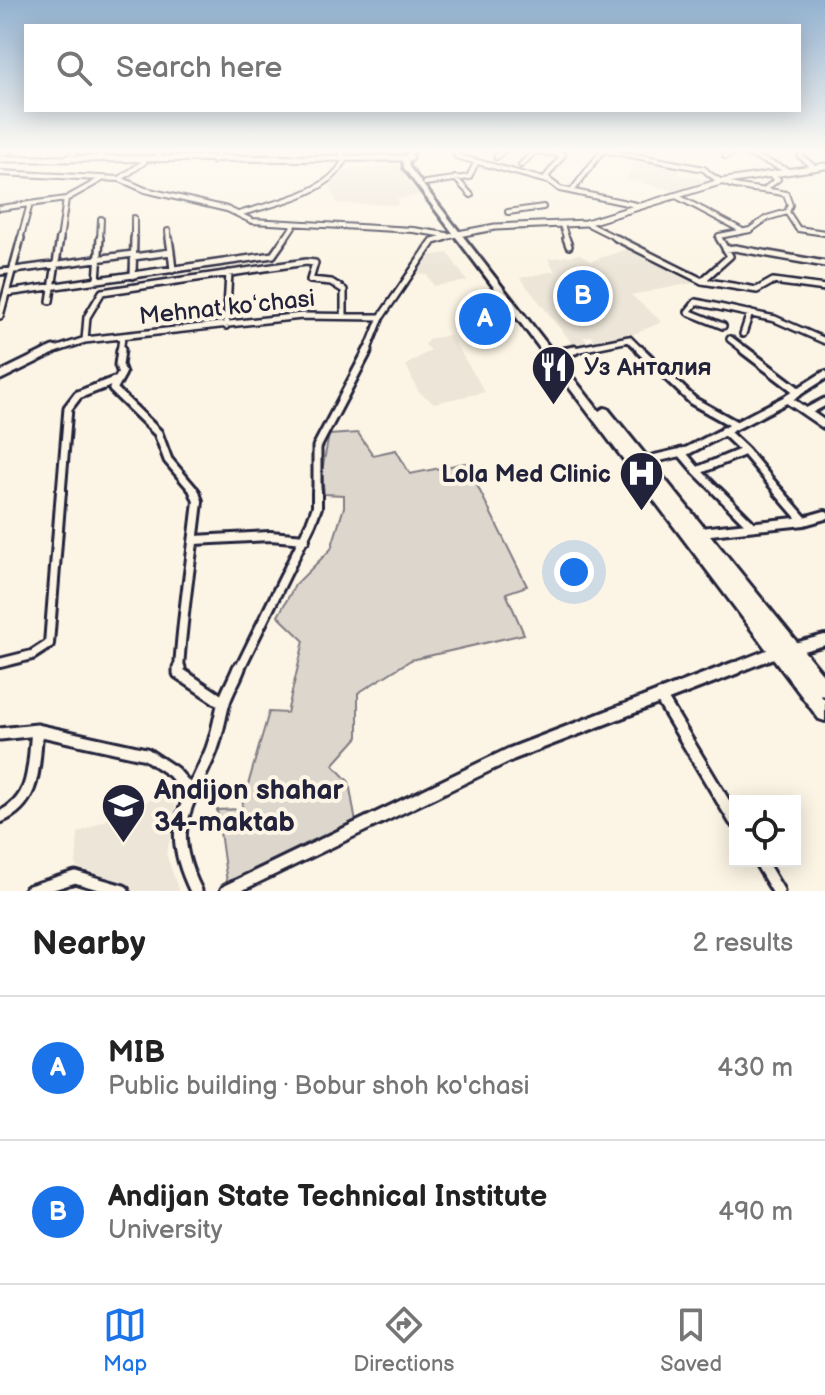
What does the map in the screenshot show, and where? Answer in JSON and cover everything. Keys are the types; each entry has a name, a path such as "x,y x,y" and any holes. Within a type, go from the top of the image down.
{"main road":[{"path":"430,192 457,234 825,713"},
{"path":"431,192 457,234 559,353 825,689"}],"street":[{"path":"0,208 66,199 79,192"},
{"path":"151,192 239,214 252,221 457,234"},
{"path":"239,214 300,192"},
{"path":"468,192 471,195"},
{"path":"575,192 641,206"},
{"path":"196,891 183,865 179,836 190,791 209,756 222,719 224,703 254,634 305,539 317,507 317,447 367,351 381,317 430,244 457,234 495,227 586,223 693,192"},
{"path":"773,192 786,194 790,205 787,212"},
{"path":"678,197 741,230"},
{"path":"50,301 66,199"},
{"path":"0,316 30,204"},
{"path":"508,212 543,207"},
{"path":"702,281 730,256 719,236 750,230 767,218 787,212"},
{"path":"787,212 798,229 825,233"},
{"path":"133,276 134,218"},
{"path":"97,281 101,219"},
{"path":"586,223 702,281 757,290 773,281 825,288"},
{"path":"7,293 273,255 294,225"},
{"path":"562,225 569,246"},
{"path":"168,231 173,270"},
{"path":"725,249 735,248 825,264"},
{"path":"0,272 171,252"},
{"path":"85,340 87,317 102,292 313,262 310,280 331,282 344,290 344,316"},
{"path":"226,326 229,273"},
{"path":"723,326 688,312 696,302 775,319 824,339"},
{"path":"743,334 750,313"},
{"name":"Mehnat koʻchasi","path":"115,381 122,373 119,365 122,338 302,316 381,317"},
{"path":"0,376 59,347 85,340 122,338"},
{"path":"559,353 629,339 693,401 736,425"},
{"path":"730,339 798,391"},
{"path":"644,461 681,452 787,399 825,375"},
{"path":"115,381 113,389 158,433 168,460 197,494 195,540 183,601 178,670 181,676 224,703"},
{"path":"0,663 32,655 49,644 68,408 78,395 115,381"},
{"path":"787,399 825,425"},
{"path":"806,412 825,402"},
{"path":"724,431 745,451 804,521"},
{"path":"697,471 745,451"},
{"path":"681,452 750,524"},
{"path":"701,532 750,524 775,527 825,515"},
{"path":"195,540 270,536 305,539"},
{"path":"227,891 511,754 778,651 825,640"},
{"path":"660,696 729,811"},
{"path":"0,734 37,730 146,754 173,772 190,791"},
{"path":"0,817 17,811 28,795 37,730"},
{"path":"764,867 778,891"},
{"path":"30,891 75,877 123,891"}],"shaded area":[{"path":"332,192 417,192 419,195 397,199 399,205 337,203"},
{"path":"630,248 698,282 631,295 662,322 624,338 597,343 591,336 583,337 589,345 576,348 520,278 555,271 548,259 580,254 591,261"},
{"path":"448,253 467,281 434,286 427,275 416,273 425,256"},
{"path":"450,335 485,392 434,403 418,391 406,365 431,350 425,345 428,339"},
{"path":"358,433 373,455 396,450 410,474 466,463 527,586 506,593 524,634 411,660 358,693 358,737 333,765 349,782 356,823 227,883 217,810 241,809 269,712 287,713 304,641 278,616 295,585 331,549 344,507 344,495 324,494 322,471 329,435"},
{"name":"Andijon shahar 34-maktab","path":"176,793 174,825 166,854 179,891 133,891 131,885 76,867 78,833 150,800"}],"place":[{"name":"Andijan State Technical Institute","path":"583,296"},
{"name":"MIB","path":"485,319"},
{"name":"Уз Анталия","path":"553,406"},
{"name":"Lola Med Clinic","path":"642,513"},
{"name":"Andijon shahar 34-maktab","path":"123,844"}]}
